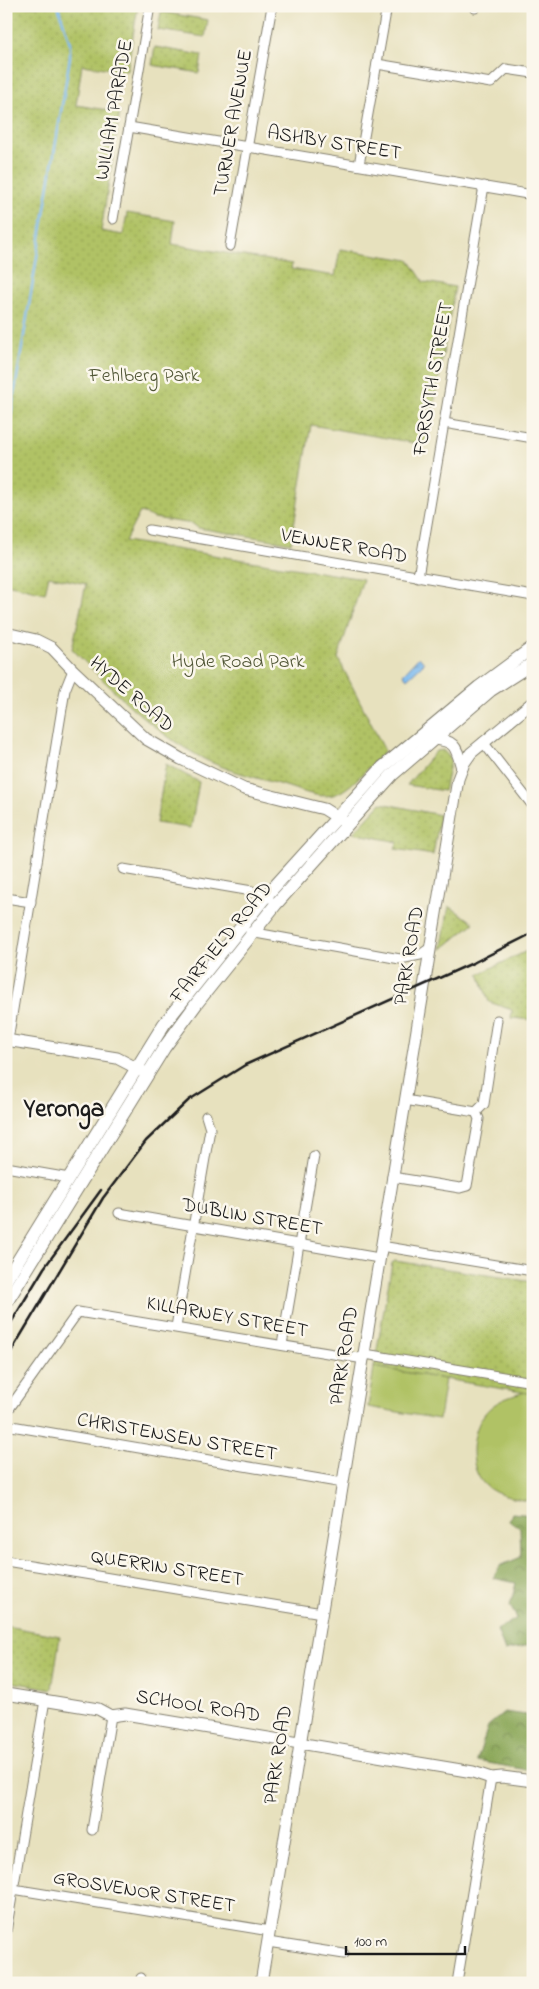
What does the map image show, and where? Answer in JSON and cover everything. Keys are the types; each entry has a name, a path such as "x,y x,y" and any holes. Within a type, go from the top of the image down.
{"main road":[{"name":"FAIRFIELD ROAD","path":"6,1280 69,1178 142,1071 254,933 383,767 479,687 533,647"},
{"name":"FAIRFIELD ROAD","path":"6,1303 142,1071 164,1024 187,992 242,928 266,896 341,820 432,739 491,690 533,662"}],"street":[{"name":"WILLIAM PARADE","path":"114,219 150,6"},
{"name":"TURNER AVENUE","path":"230,246 272,6"},
{"path":"358,166 387,6"},
{"path":"376,64 491,83 506,69 533,73"},
{"name":"ASHBY STREET","path":"129,128 533,195"},
{"name":"FORSYTH STREET","path":"418,577 484,186"},
{"path":"444,423 533,438"},
{"name":"VENNER ROAD","path":"149,530 533,596"},
{"name":"HYDE ROAD","path":"6,633 45,643 146,739 180,759 244,789 324,809 341,820"},
{"path":"73,670 65,690 7,1040 117,1058 142,1071"},
{"path":"533,702 483,742 533,806"},
{"path":"432,739 446,740 453,744 462,768"},
{"name":"PARK ROAD","path":"261,1983 392,1177 462,768 471,753 483,742"},
{"path":"123,869 249,890 266,896 276,904"},
{"path":"6,898 31,902"},
{"path":"242,928 254,933 400,959 420,955 430,948"},
{"path":"476,1112 484,1104 497,1020"},
{"path":"405,1100 476,1112"},
{"path":"392,1177 460,1188 467,1186 479,1119 476,1112"},
{"path":"176,1327 210,1129 206,1116"},
{"path":"282,1345 314,1156"},
{"path":"6,1167 69,1178"},
{"name":"DUBLIN STREET","path":"118,1213 379,1258"},
{"path":"381,1246 533,1271"},
{"name":"KILLARNEY STREET","path":"6,1413 78,1312 282,1345 533,1382"},
{"name":"CHRISTENSEN STREET","path":"6,1425 343,1483"},
{"name":"QUERRIN STREET","path":"6,1560 322,1613"},
{"name":"SCHOOL ROAD","path":"6,1694 98,1709 111,1716 124,1714 473,1772 491,1778 502,1777 533,1782"},
{"path":"6,1932 46,1700"},
{"path":"92,1830 111,1716"},
{"path":"457,1983 491,1778"},
{"name":"GROSVENOR STREET","path":"14,1889 269,1936 344,1954"}],"green space":[{"name":"Fehlberg Park","path":"6,6 138,6 127,71 82,65 76,105 120,112 101,231 123,235 127,213 175,221 172,244 292,264 291,269 335,276 340,249 409,260 424,282 455,287 427,445 311,425 291,543 198,528 193,524 154,518 140,512 125,541 363,579 338,658 385,751 346,788 333,795 320,796 307,793 224,768 206,760 168,737 134,710 72,649 86,584 49,576 45,593 6,584 6,367 9,355 6,354"},
{"path":"161,12 208,20 205,37 158,30"},
{"path":"155,47 202,55 199,73 152,65"},
{"path":"443,750 451,759 444,791 407,785 436,751"},
{"path":"166,764 199,782 191,828 156,823"},
{"path":"381,803 440,815 433,855 395,849 398,842 353,833"},
{"path":"449,906 474,923 441,950"},
{"path":"533,948 533,1020 511,1018 512,1010 489,1002 479,974"},
{"path":"395,1261 533,1282 533,1394 374,1367 392,1263"},
{"path":"374,1367 445,1379 439,1419 368,1407"},
{"path":"525,1392 533,1394 533,1508 532,1502 501,1495 485,1485 475,1468 473,1457 475,1435 484,1415 498,1402"},
{"path":"512,1513 533,1515 533,1644 505,1651 497,1630 517,1618 510,1606 516,1583 493,1578 500,1566 521,1557 520,1528 509,1521"},
{"path":"6,1626 60,1636 52,1689 6,1681"},
{"path":"505,1712 533,1716 533,1771 477,1761 488,1726"}],"water":[{"path":"419,657 424,663 407,679 403,674"}],"waterway":[{"path":"6,444 70,57 70,43 58,6"}],"railway":[{"path":"6,1360 103,1198 146,1141 189,1100 245,1065 475,962 533,933"},
{"path":"6,1331 44,1268 101,1190"}],"district":[{"name":"Yeronga","path":"64,1110"}],"park label":[{"name":"Hyde Road Park","path":"238,662"}]}
